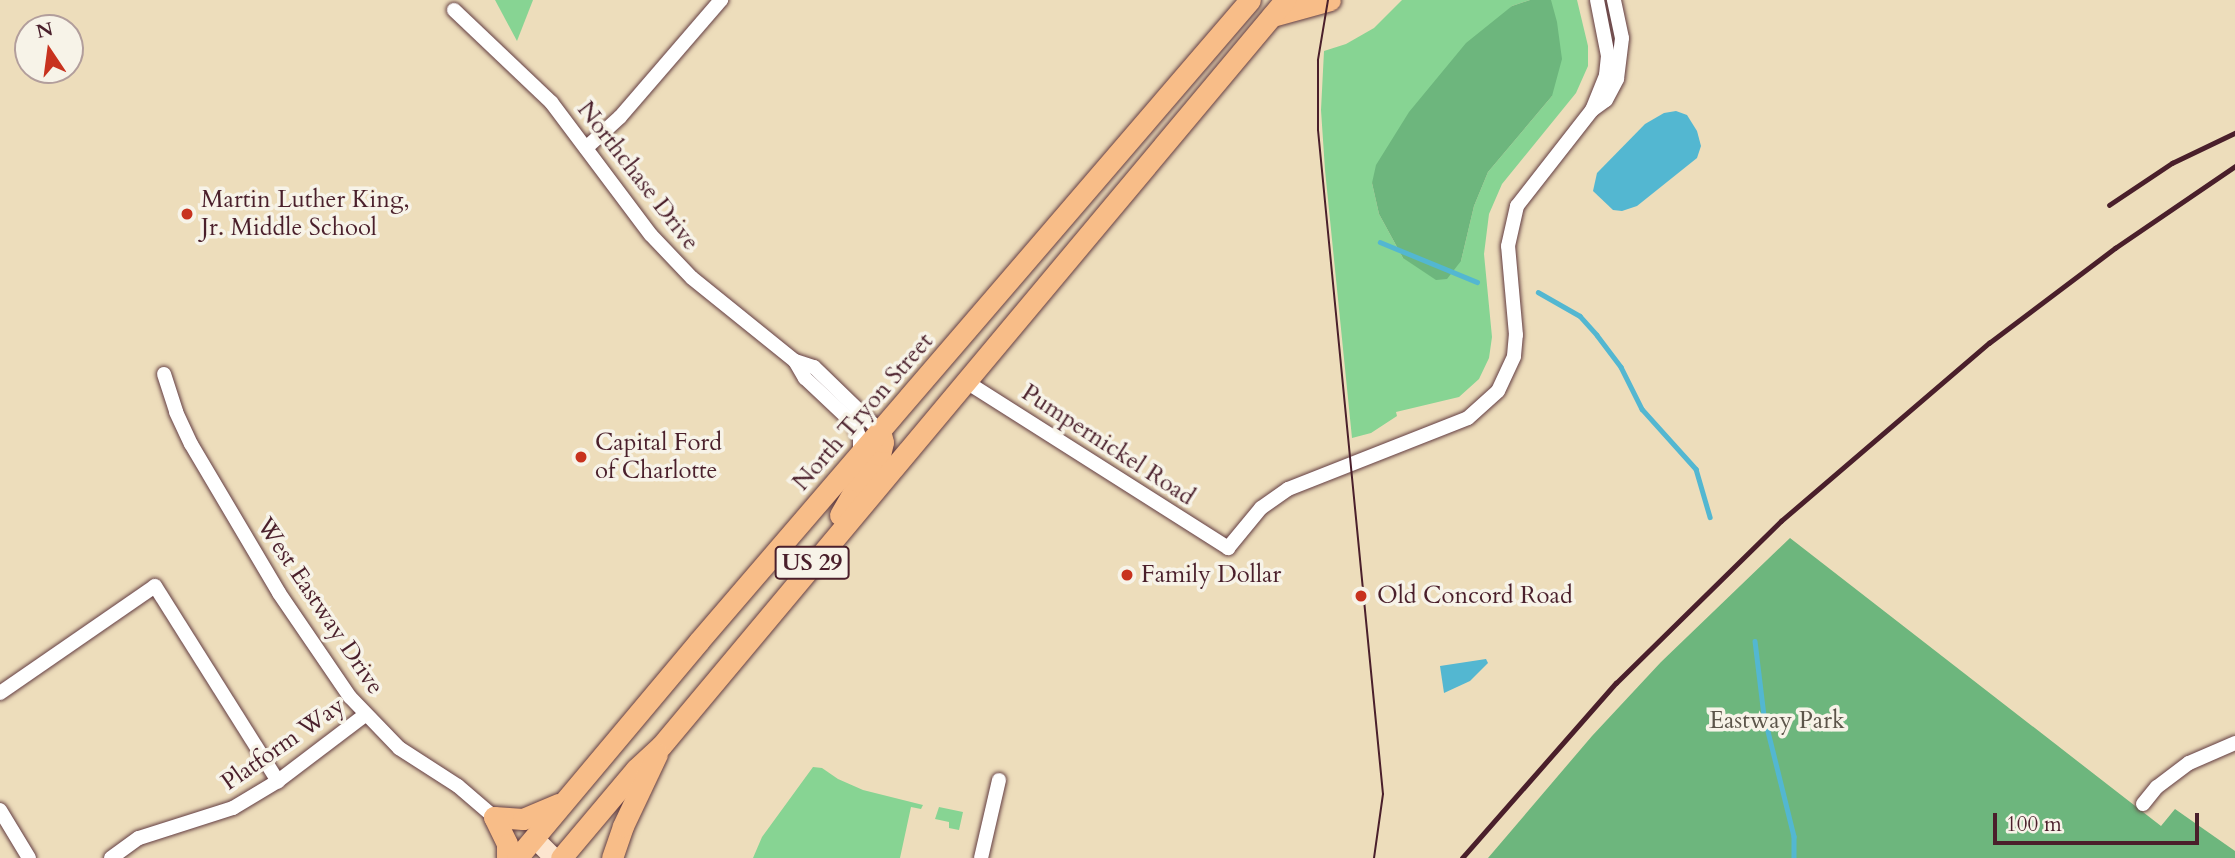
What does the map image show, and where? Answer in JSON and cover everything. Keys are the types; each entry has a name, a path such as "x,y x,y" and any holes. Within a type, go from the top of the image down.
{"main road":[{"name":"North Tryon Street","path":"517,858 1250,0"},
{"name":"US 29","path":"561,858 636,769 661,746 1169,140 1267,18 1285,0"},
{"path":"1267,18 1330,0"},
{"path":"813,563 859,482 880,455 883,442 880,431"},
{"path":"612,858 623,826 661,746"},
{"path":"507,858 507,844 494,817 523,818 566,799"},
{"path":"534,838 554,858"}],"street":[{"path":"586,148 620,117 721,0"},
{"path":"1592,110 1606,75 1608,57 1597,0"},
{"path":"1592,110 1606,100 1620,65 1622,34 1614,0"},
{"name":"Northchase Drive","path":"454,10 551,103 670,256 736,317 795,361 814,367 880,431"},
{"name":"Pumpernickel Road","path":"965,381 1228,548 1261,508 1278,495 1464,420 1493,398 1507,375 1516,346 1508,256 1512,220 1524,194 1592,110"},
{"name":"Northchase Drive","path":"795,361 805,378 854,424 860,438 860,454"},
{"name":"West Eastway Drive","path":"164,374 176,412 191,444 265,569 350,697 399,748 458,786 494,817"},
{"path":"0,693 155,586 278,781"},
{"name":"Platform Way","path":"111,858 139,838 233,808 278,781 365,715"},
{"path":"2143,804 2157,787 2189,763 2235,743"},
{"path":"981,858 999,780"},
{"path":"0,810 29,858"}],"green space":[{"path":"495,0 533,0 517,41"},
{"path":"1402,0 1530,0 1512,6 1372,183 1379,214 1403,258 1461,261 1474,206 1488,172 1552,96 1550,0 1577,0 1588,46 1588,66 1576,93 1502,184 1489,214 1484,254 1492,337 1489,358 1479,379 1459,397 1396,412 1397,416 1371,433 1352,438 1325,170 1321,110 1324,51 1346,44 1374,28"},
{"path":"1530,0 1551,0 1557,22 1562,59 1552,96 1488,172 1474,206 1461,261 1447,279 1436,280 1403,258 1379,214 1372,183 1376,165 1409,112 1466,43 1512,6"},
{"name":"Eastway Park","path":"1790,538 2161,826 2175,809 2235,851 2235,858 1488,858 1592,736 1661,662"},
{"path":"813,767 822,768 838,779 863,790 923,805 921,809 911,807 900,858 753,858 762,837"},
{"path":"939,807 963,812 959,830 949,828 949,822 935,819"}],"water":[{"path":"1676,111 1687,115 1697,131 1701,146 1697,158 1637,206 1622,211 1613,210 1593,191 1597,173 1645,124 1664,113"},
{"path":"1486,659 1488,663 1470,681 1444,693 1440,666"}],"waterway":[{"path":"1380,242 1477,282"},
{"path":"1538,292 1580,316 1597,335 1621,367 1642,409 1696,469 1710,517"},
{"path":"1755,641 1764,715 1794,836 1794,858"}],"tram line":[{"path":"1328,0 1318,60 1318,130 1383,794 1374,858"}],"railway":[{"path":"2109,205 2172,163 2235,133"},
{"path":"1462,858 1616,683 1781,521 1989,343 2115,248 2235,166"}],"place":[{"name":"Martin Luther King, Jr. Middle School","path":"187,214"},
{"name":"Capital Ford of Charlotte","path":"581,457"},
{"name":"Family Dollar","path":"1127,575"},
{"name":"Old Concord Road","path":"1361,596"}]}
